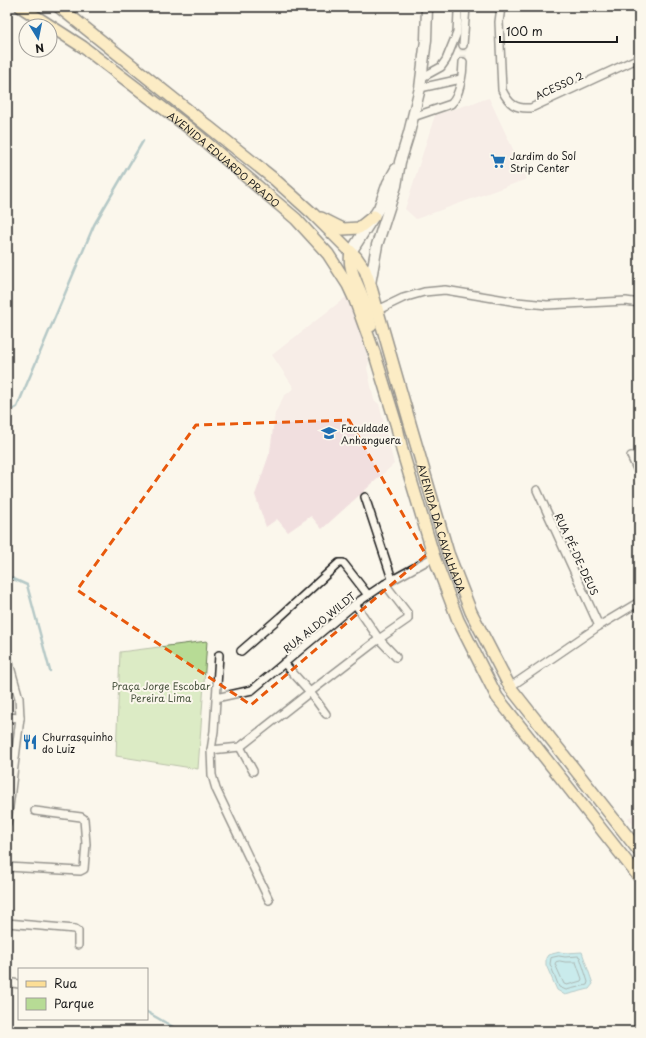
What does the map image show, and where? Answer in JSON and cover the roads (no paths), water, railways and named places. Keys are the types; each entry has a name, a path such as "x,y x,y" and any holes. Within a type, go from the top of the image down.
{"main road":[{"name":"AVENIDA EDUARDO PRADO","path":"21,7 83,47 183,123 296,218 328,254 348,285 375,355"},
{"name":"AVENIDA EDUARDO PRADO","path":"59,7 274,179 313,214 356,257 370,284"},
{"name":"AVENIDA DA CAVALHADA","path":"427,7 426,40 421,83 400,162 396,186 377,244 370,284 448,553 471,612 510,687 639,851"},
{"name":"AVENIDA DA CAVALHADA","path":"351,252 379,208 388,183 400,162"},
{"path":"313,214 343,229 359,228 374,216"},
{"path":"351,252 351,268 365,302 375,355"},
{"name":"AVENIDA DA CAVALHADA","path":"375,355 434,557 458,620 497,697 639,877"},
{"path":"381,375 399,418 403,420 408,418"},
{"path":"402,450 408,451 415,457 431,496"}],"street":[{"path":"421,83 441,67 446,60 457,33 458,12 460,7"},
{"path":"463,45 466,7"},
{"name":"ACESSO 2","path":"501,7 499,22 502,90 509,102 522,109 531,108 639,58"},
{"path":"413,117 451,104 455,100 461,79 463,62"},
{"path":"421,83 461,79"},
{"path":"378,310 403,298 424,292 445,290 517,302 547,305 626,301 639,303"},
{"path":"631,456 639,473"},
{"name":"RUA PÉ-DE-DEUS","path":"537,490 599,626"},
{"path":"365,497 392,579"},
{"name":"RUA ALDO WILDT","path":"216,698 251,690 355,604 392,579 434,557"},
{"path":"241,651 339,563 344,564 368,596"},
{"path":"211,750 240,747 310,692 406,621 408,614 385,584"},
{"path":"510,687 599,626 639,602"},
{"path":"355,604 380,639 396,657"},
{"path":"219,655 211,750 212,775 216,790 269,900"},
{"path":"7,656 19,698 20,718 7,823"},
{"path":"284,663 310,692 326,714"},
{"path":"7,717 20,718"},
{"path":"240,747 252,771"},
{"path":"7,867 80,871 84,869 86,844 84,819 81,817 35,811"},
{"path":"7,923 75,929 78,932 78,945"},
{"path":"7,982 18,984"}],"water":[{"path":"560,952 582,952 593,984 589,989 565,995 557,990 546,965 546,958 548,955"}],"waterway":[{"path":"7,413 17,407 94,225 143,141"},
{"path":"7,576 27,585 50,671"},
{"path":"148,1013 180,1031"}],"tunnel":[{"path":"463,45 463,62"}],"place":[{"name":"Jardim do Sol Strip Center","path":"498,161"},
{"name":"Faculdade Anhanguera","path":"329,433"},
{"name":"Churrasquinho do Luiz","path":"30,742"}],"park label":[{"name":"Praça Jorge Escobar Pereira Lima","path":"161,690"}]}
